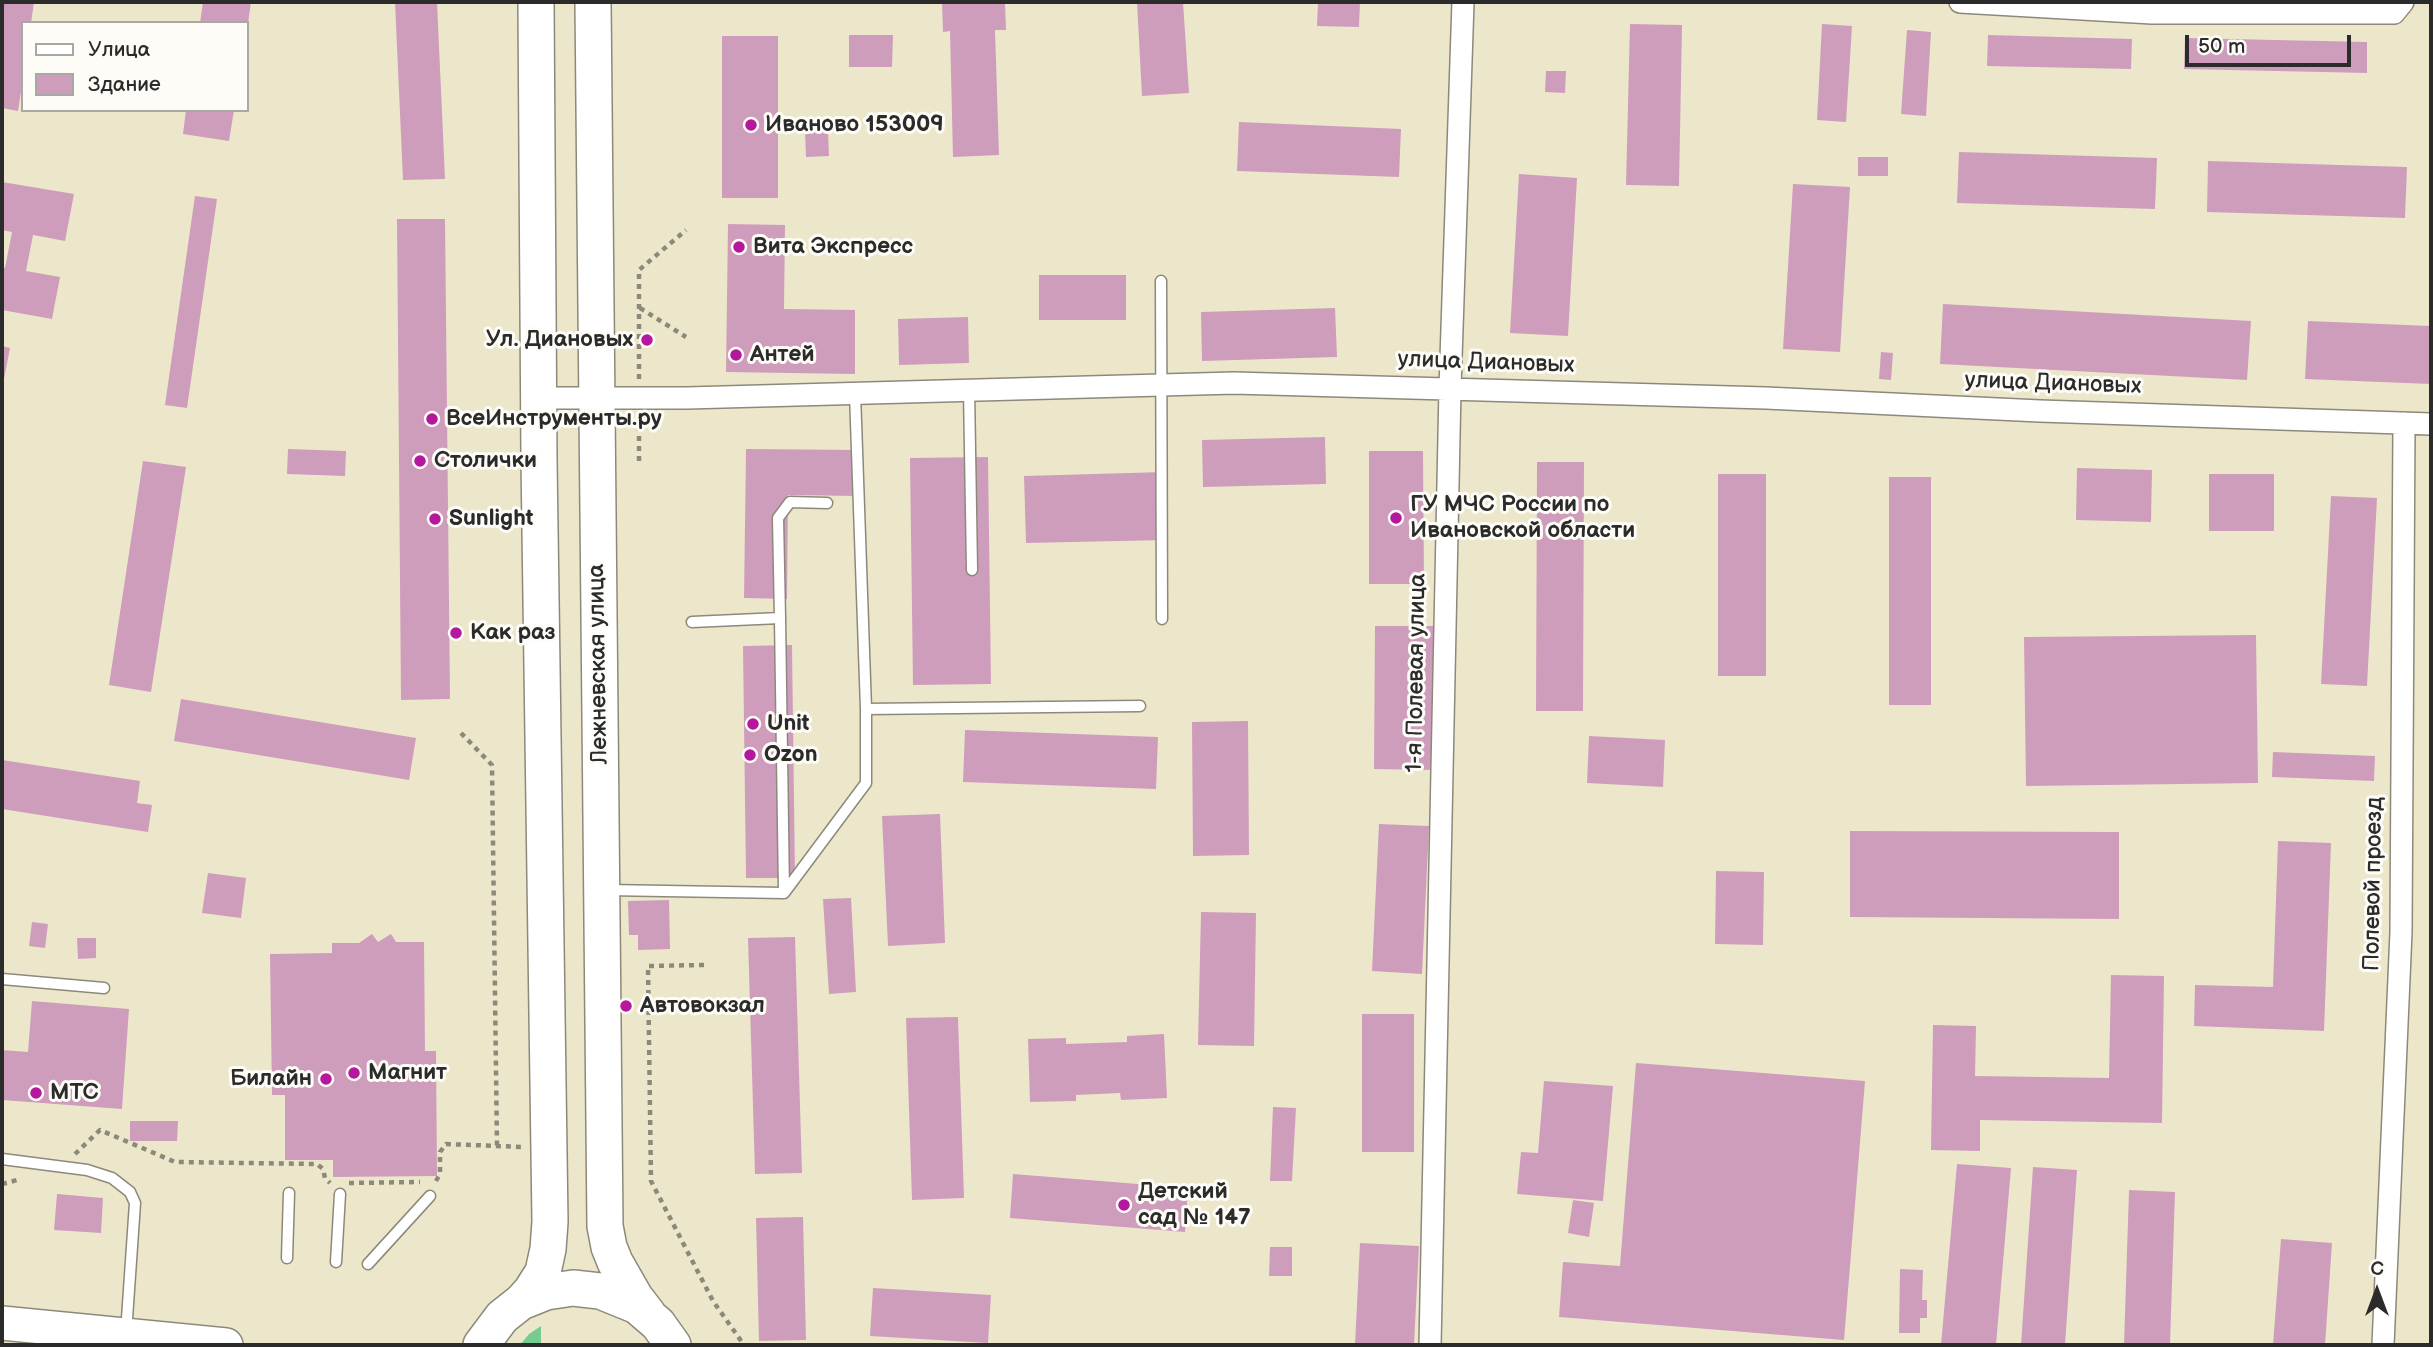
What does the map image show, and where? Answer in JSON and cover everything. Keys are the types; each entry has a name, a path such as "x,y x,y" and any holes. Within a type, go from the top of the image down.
{"highway":[{"path":"482,1339 521,1302 543,1272 550,1222 536,2"},
{"name":"Лежневская улица","path":"593,2 606,1237 622,1276 673,1345"},
{"path":"521,1302 559,1289 586,1289 613,1294 648,1314"}],"main road":[{"path":"2,1323 125,1340 226,1345"}],"street":[{"name":"1-я Полевая улица","path":"1430,1345 1450,388 1463,2"},
{"path":"1960,2 2394,13 2403,2"},
{"name":"улица Диановых","path":"539,398 1234,383 1766,398 2040,411 2431,424"},
{"name":"Полевой проезд","path":"2383,1345 2401,932 2404,423"}],"lane":[{"path":"1161,281 1162,619"},
{"path":"969,390 972,570"},
{"path":"784,892 866,783 855,393"},
{"path":"784,892 778,518 790,502 827,503"},
{"path":"692,622 780,618"},
{"path":"866,709 1140,706"},
{"path":"601,890 784,892"},
{"path":"2,979 104,988"},
{"path":"2,1159 96,1173 119,1182 130,1192 135,1203 125,1340"},
{"path":"287,1258 289,1193"},
{"path":"336,1262 340,1194"},
{"path":"368,1264 430,1196"}],"path":[{"path":"639,461 639,270 686,230"},
{"path":"639,308 686,337"},
{"path":"458,459 512,459"},
{"path":"461,733 492,765 497,1146"},
{"path":"704,965 648,966 651,1181 713,1301 744,1345"},
{"path":"440,1174 440,1152 446,1144 527,1147"},
{"path":"175,1162 314,1164 320,1166 324,1175"},
{"path":"345,1183 431,1182"}],"green space":[{"path":"541,1326 541,1345 520,1345 529,1334"}],"building":[{"path":"2,2 34,2 31,21 21,21 21,92 18,111 2,108"},
{"path":"203,2 251,2 248,23 200,21"},
{"path":"395,2 437,2 445,179 403,180"},
{"path":"942,2 1005,2 1006,30 995,30 999,155 953,157 950,31 943,32"},
{"path":"1137,2 1183,2 1189,93 1142,96"},
{"path":"1318,2 1360,2 1359,27 1317,26"},
{"path":"1630,24 1682,25 1679,186 1626,185"},
{"path":"1822,24 1852,26 1846,122 1817,120"},
{"path":"1907,30 1931,32 1926,116 1901,114"},
{"path":"849,35 893,35 892,67 849,67"},
{"path":"1988,35 2132,39 2131,69 1987,66"},
{"path":"722,36 778,36 778,198 722,198"},
{"path":"2185,38 2367,42 2367,73 2184,69"},
{"path":"1546,71 1566,71 1565,93 1545,92"},
{"path":"186,112 234,112 229,141 183,134"},
{"path":"1239,122 1401,129 1399,177 1237,171"},
{"path":"828,130 829,156 806,157 805,131"},
{"path":"1959,152 2157,158 2155,209 1957,203"},
{"path":"1858,157 1888,157 1888,176 1858,176"},
{"path":"2208,161 2407,167 2405,218 2207,212"},
{"path":"1519,174 1577,178 1568,336 1510,333"},
{"path":"2,182 74,194 65,241 33,235 26,271 60,277 52,319 2,310 2,267 5,268 12,232 2,230"},
{"path":"1793,184 1850,187 1840,352 1783,349"},
{"path":"195,196 217,199 187,408 165,405"},
{"path":"397,219 445,219 450,699 401,700"},
{"path":"728,224 785,225 784,309 855,310 855,374 726,372"},
{"path":"1039,275 1126,275 1126,320 1039,320"},
{"path":"1943,304 2251,321 2247,380 1940,364"},
{"path":"1335,308 1337,357 1202,361 1201,312"},
{"path":"968,317 969,363 899,365 898,319"},
{"path":"2308,321 2431,326 2431,384 2305,379"},
{"path":"2,346 10,348 3,384 2,384"},
{"path":"1881,352 1893,353 1891,380 1879,379"},
{"path":"1325,437 1326,484 1203,487 1202,440"},
{"path":"288,449 346,451 345,476 287,474"},
{"path":"746,449 859,450 858,496 788,495 787,599 744,598"},
{"name":"ГУ МЧС России по Ивановской области","path":"1369,451 1423,451 1424,584 1369,584"},
{"path":"988,457 991,684 913,685 910,458"},
{"path":"143,461 186,467 151,692 109,685"},
{"path":"1537,462 1584,462 1583,711 1536,711"},
{"path":"2077,468 2152,470 2151,522 2076,520"},
{"path":"1165,472 1166,540 1026,543 1024,476"},
{"path":"1718,474 1766,474 1766,676 1718,676"},
{"path":"2209,474 2274,474 2274,531 2209,531"},
{"path":"1889,477 1931,477 1931,705 1889,705"},
{"path":"2331,496 2377,498 2367,686 2321,684"},
{"path":"1375,626 1435,626 1433,770 1374,769"},
{"path":"2256,635 2258,783 2026,786 2024,637"},
{"path":"792,645 795,878 746,878 743,646"},
{"path":"181,699 416,738 409,780 174,741"},
{"path":"1248,721 1249,855 1193,856 1192,722"},
{"path":"965,730 1158,737 1156,789 963,782"},
{"path":"1589,736 1665,740 1663,787 1587,783"},
{"path":"2273,752 2375,756 2374,781 2272,777"},
{"path":"2,760 140,781 137,803 152,805 148,832 2,809"},
{"path":"940,814 945,943 888,946 882,816"},
{"path":"1379,824 1429,826 1422,974 1372,971"},
{"path":"1850,831 2119,832 2119,919 1850,917"},
{"path":"2278,841 2331,843 2324,1031 2194,1026 2195,985 2273,987"},
{"path":"1716,871 1764,872 1763,945 1715,944"},
{"path":"208,873 246,878 241,918 202,913"},
{"path":"851,898 856,992 829,994 823,899"},
{"path":"669,900 670,949 638,950 638,935 629,935 628,901"},
{"path":"1201,912 1256,913 1254,1046 1198,1045"},
{"path":"32,922 48,924 45,948 29,946"},
{"name":"Магнит","path":"372,934 378,942 391,934 396,942 424,942 425,1051 436,1051 437,1176 333,1177 333,1160 285,1160 285,1095 272,1095 270,954 332,953 332,943 359,943"},
{"path":"795,937 802,1173 755,1174 748,938"},
{"path":"77,938 96,938 96,958 78,959"},
{"path":"2111,975 2164,976 2162,1123 1980,1120 1980,1151 1931,1150 1933,1025 1976,1026 1975,1076 2109,1078"},
{"path":"32,1001 129,1009 122,1109 2,1100 2,1050 28,1052"},
{"path":"1362,1014 1414,1014 1414,1152 1362,1152"},
{"path":"958,1017 964,1198 912,1200 906,1018"},
{"path":"1164,1034 1167,1098 1121,1100 1120,1093 1076,1095 1076,1101 1030,1102 1028,1039 1066,1038 1066,1044 1127,1042 1127,1036"},
{"path":"1636,1063 1865,1081 1844,1340 1559,1317 1563,1262 1620,1266"},
{"path":"1544,1081 1613,1086 1603,1201 1517,1194 1521,1152 1538,1153"},
{"path":"1273,1107 1296,1108 1292,1181 1270,1181"},
{"path":"130,1121 178,1121 177,1141 130,1141"},
{"path":"1957,1164 2011,1168 1996,1345 1941,1345"},
{"path":"2033,1167 2077,1170 2065,1345 2021,1345"},
{"path":"1013,1174 1188,1188 1185,1232 1010,1218"},
{"path":"2129,1190 2175,1192 2170,1345 2124,1345"},
{"path":"57,1194 103,1198 101,1233 54,1230"},
{"path":"1573,1200 1594,1203 1589,1237 1568,1233"},
{"path":"803,1217 806,1340 759,1341 756,1218"},
{"path":"2281,1239 2332,1243 2325,1345 2273,1345"},
{"path":"1360,1243 1419,1246 1414,1345 1355,1345"},
{"path":"1270,1247 1292,1247 1292,1276 1269,1276"},
{"path":"1900,1269 1923,1270 1922,1300 1927,1300 1927,1318 1920,1318 1920,1333 1899,1333"},
{"path":"873,1288 991,1295 988,1343 870,1336"}],"place":[{"name":"Иваново 153009","path":"751,125"},
{"name":"Вита Экспресс","path":"739,247"},
{"name":"Ул. Диановых","path":"647,340"},
{"name":"Антей","path":"736,355"},
{"name":"ВсеИнструменты.ру","path":"432,419"},
{"name":"Столички","path":"420,461"},
{"name":"ГУ МЧС России по Ивановской области","path":"1396,518"},
{"name":"Sunlight","path":"435,519"},
{"name":"Как раз","path":"456,633"},
{"name":"Unit","path":"753,724"},
{"name":"Ozon","path":"750,755"},
{"name":"Автовокзал","path":"626,1006"},
{"name":"Магнит","path":"354,1073"},
{"name":"Билайн","path":"326,1079"},
{"name":"МТС","path":"36,1093"},
{"name":"Детский сад № 147","path":"1124,1205"}]}
